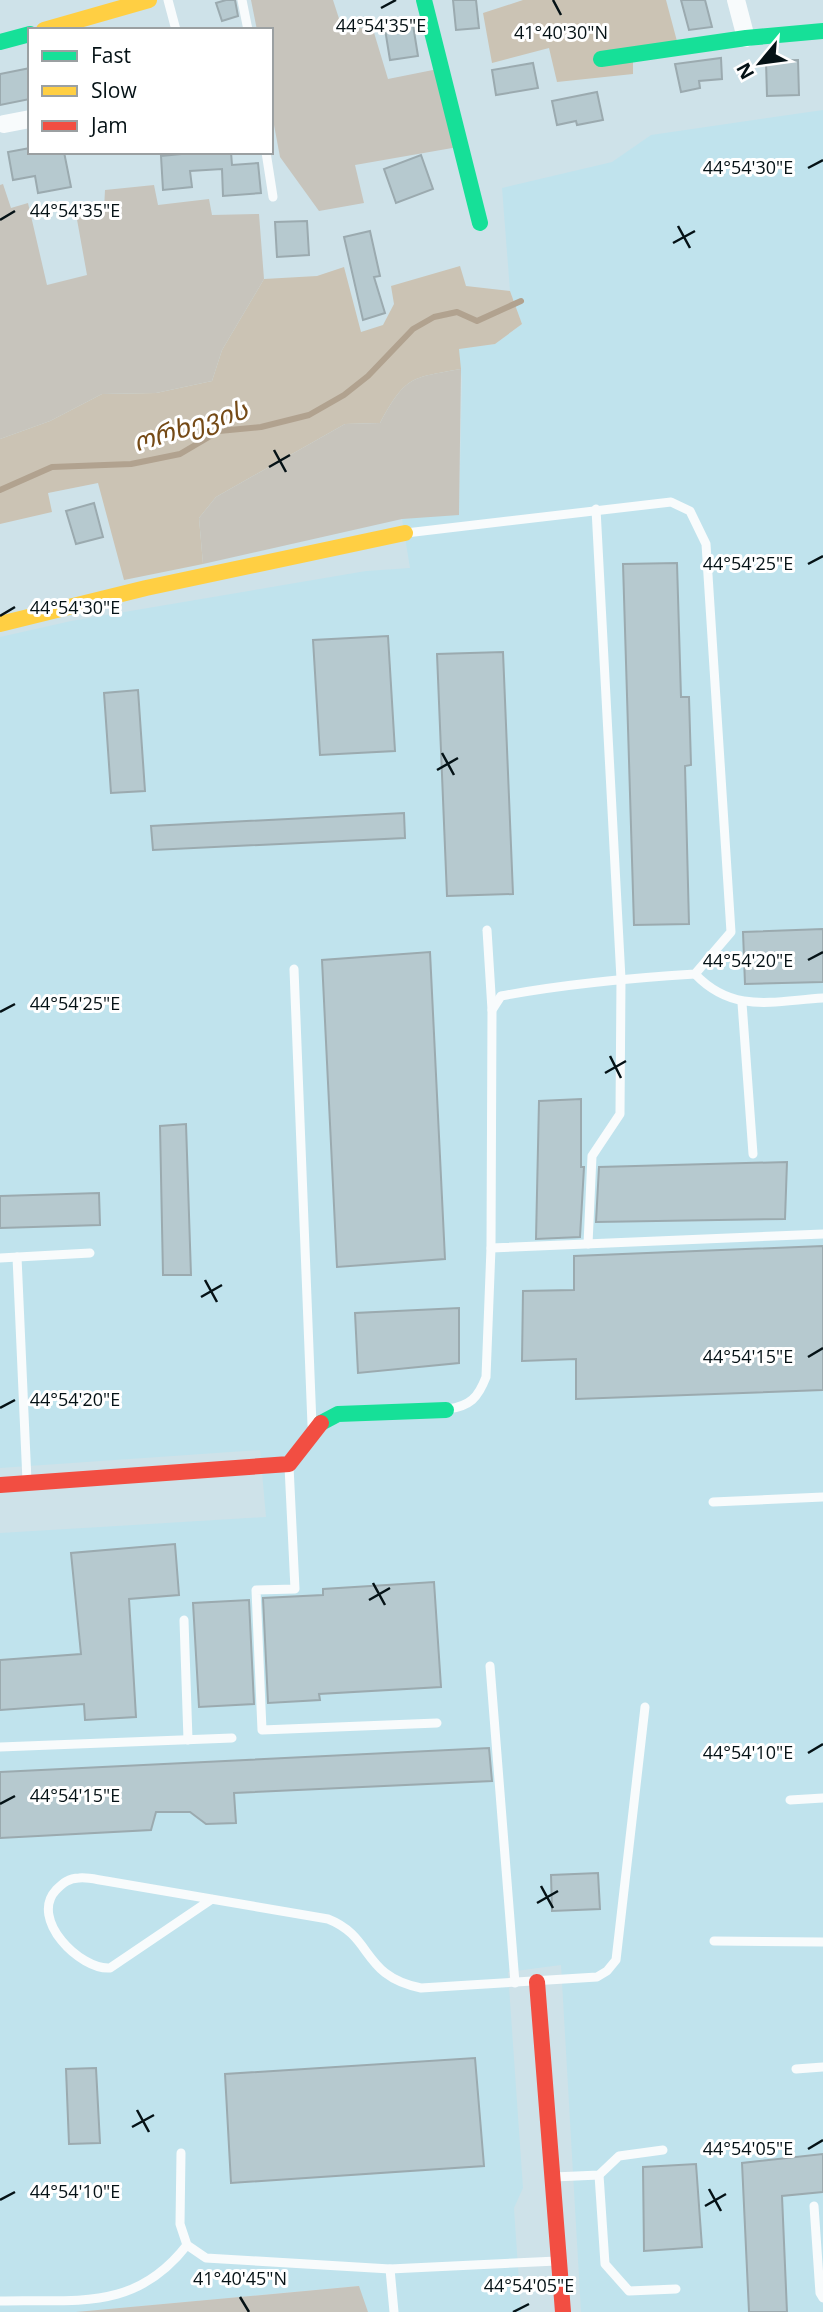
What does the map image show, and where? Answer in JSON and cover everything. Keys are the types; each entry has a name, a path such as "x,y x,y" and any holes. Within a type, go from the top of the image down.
{"street":[{"path":"51,28 149,0"},
{"path":"424,0 480,223"},
{"path":"736,0 746,38"},
{"path":"601,59 746,38 823,31"},
{"path":"0,42 28,35"},
{"path":"4,124 28,119"},
{"path":"0,624 146,588 405,533"},
{"path":"0,1485 289,1464 309,1440 311,1429 323,1419 338,1414 446,1410"},
{"path":"537,1982 563,2312"}],"lane":[{"path":"168,0 175,28"},
{"path":"242,0 248,28"},
{"path":"266,154 273,197"},
{"path":"405,533 671,502 690,511 706,544 731,932 695,975 621,979 501,996 492,1010"},
{"path":"588,1244 592,1156 620,1114 621,979 596,509"},
{"path":"446,1410 463,1407 478,1397 486,1377 491,1248 492,1010 487,930"},
{"path":"294,969 311,1429"},
{"path":"695,975 711,991 742,1003 823,998"},
{"path":"742,1003 753,1154"},
{"path":"491,1248 823,1234"},
{"path":"0,1258 90,1254"},
{"path":"16,1257 27,1483"},
{"path":"289,1464 295,1589 256,1590 262,1730 437,1723"},
{"path":"713,1502 823,1497"},
{"path":"184,1620 187,1740"},
{"path":"490,1665 515,1983"},
{"path":"212,1899 110,1968 89,1965 54,1932 48,1917 51,1896 64,1882 79,1878 212,1899 328,1919 345,1926 373,1964 393,1980 421,1988 597,1977 607,1971 616,1960 645,1707"},
{"path":"0,1747 232,1738"},
{"path":"790,1800 823,1798"},
{"path":"714,1941 823,1942"},
{"path":"796,2069 823,2067"},
{"path":"552,2177 599,2175 619,2155 663,2150"},
{"path":"181,2153 180,2224 187,2245 206,2258 390,2269 559,2261"},
{"path":"599,2175 605,2264 629,2291 676,2288"},
{"path":"814,2206 820,2293 823,2298"},
{"path":"0,2301 87,2299 126,2294 152,2281 172,2264 187,2245"},
{"path":"390,2269 394,2312"}],"shaded area":[{"path":"251,0 333,0 343,31 372,26 388,79 438,69 458,147 355,165 364,203 319,211 280,157 273,120 273,28 257,28"},
{"path":"523,0 666,0 678,45 633,62 633,74 557,82 549,48 492,63 483,13"},
{"path":"823,110 823,2312 581,2312 561,1965 508,1972 523,2188 514,2208 521,2312 368,2312 358,2286 76,2312 0,2312 0,1533 266,1517 260,1450 0,1468 0,637 71,621 366,571 410,568 402,519 459,514 462,380 458,349 495,344 522,324 510,291 502,188 612,162 651,135"},
{"path":"3,184 11,208 28,203 47,285 87,275 76,214 104,209 105,190 154,185 158,205 209,199 212,215 259,214 264,279 222,350 212,381 156,393 102,394 50,421 0,439 0,185"},
{"path":"460,266 466,286 510,291 522,324 495,344 459,349 461,369 411,382 396,396 380,423 345,424 216,497 199,518 203,564 124,580 98,483 48,493 52,512 0,524 0,439 50,421 102,394 156,393 212,381 222,350 264,279 317,276 344,267 361,332 383,325 394,304 391,286"},
{"path":"461,369 459,515 402,519 203,564 199,518 216,497 345,424 380,423 396,396 411,382"},
{"path":"359,2286 368,2312 76,2312"}],"building":[{"path":"235,0 238,16 222,21 216,3"},
{"path":"453,0 476,0 479,28 456,30"},
{"path":"681,0 705,0 712,27 689,30"},
{"path":"413,25 418,56 390,60 385,29"},
{"path":"721,58 722,79 699,81 700,88 681,92 675,64"},
{"path":"798,60 799,95 767,96 766,61"},
{"path":"533,63 538,88 496,95 492,70"},
{"path":"28,68 28,99 0,105 0,74"},
{"path":"597,92 603,120 577,125 576,121 557,125 552,101"},
{"path":"28,148 28,154 64,154 71,187 38,193 35,176 13,180 8,152"},
{"path":"231,154 232,165 258,163 261,193 223,196 222,169 190,171 192,187 163,190 161,156"},
{"path":"421,155 433,189 396,203 384,169"},
{"path":"307,221 309,255 277,257 275,222"},
{"path":"370,231 380,276 374,277 385,313 363,320 344,237"},
{"path":"94,503 103,537 76,544 66,511"},
{"path":"677,563 681,697 689,697 691,765 685,766 689,924 634,925 623,564"},
{"path":"388,636 395,751 320,755 313,640"},
{"path":"503,652 513,894 447,896 437,654"},
{"path":"138,690 145,791 111,793 104,693"},
{"path":"404,813 405,838 153,850 151,826"},
{"path":"823,929 823,982 745,984 743,932"},
{"path":"430,952 445,1259 337,1267 322,960"},
{"path":"581,1099 581,1167 584,1167 580,1237 536,1239 539,1101"},
{"path":"186,1124 191,1275 163,1275 160,1126"},
{"path":"787,1162 785,1219 596,1222 599,1167"},
{"path":"99,1193 100,1225 0,1228 0,1196"},
{"path":"823,1246 823,1390 576,1399 576,1359 522,1361 523,1291 574,1290 574,1256"},
{"path":"459,1308 459,1363 358,1373 355,1313"},
{"path":"175,1544 179,1595 129,1599 136,1717 85,1720 84,1704 0,1710 0,1660 81,1654 71,1553"},
{"path":"434,1582 441,1687 319,1694 320,1700 268,1703 263,1598 323,1595 323,1589"},
{"path":"249,1600 254,1704 199,1707 193,1603"},
{"path":"489,1748 492,1781 234,1793 236,1823 206,1824 190,1812 156,1812 151,1830 0,1838 0,1772"},
{"path":"598,1873 600,1909 552,1911 551,1875"},
{"path":"475,2058 484,2166 231,2183 225,2074"},
{"path":"96,2068 100,2143 69,2144 66,2069"},
{"path":"823,2154 823,2192 782,2196 787,2312 749,2312 742,2163"},
{"path":"696,2164 702,2247 644,2251 643,2167"}],"waterway":[{"name":"ორხევის","path":"0,490 52,467 131,464 180,454 219,431 261,427 309,415 344,395 368,376 413,329 434,317 457,312 477,321 521,301"}],"traffic: fast":[{"path":"424,0 480,223"},
{"path":"601,59 746,38 823,31"},
{"path":"0,42 28,35"},
{"path":"321,1423 338,1414 446,1410"}],"traffic: slow":[{"path":"51,28 149,0"},
{"path":"0,624 146,588 405,533"}],"traffic: jam":[{"path":"0,1485 289,1464 321,1423"},
{"path":"537,1982 563,2312"}]}
